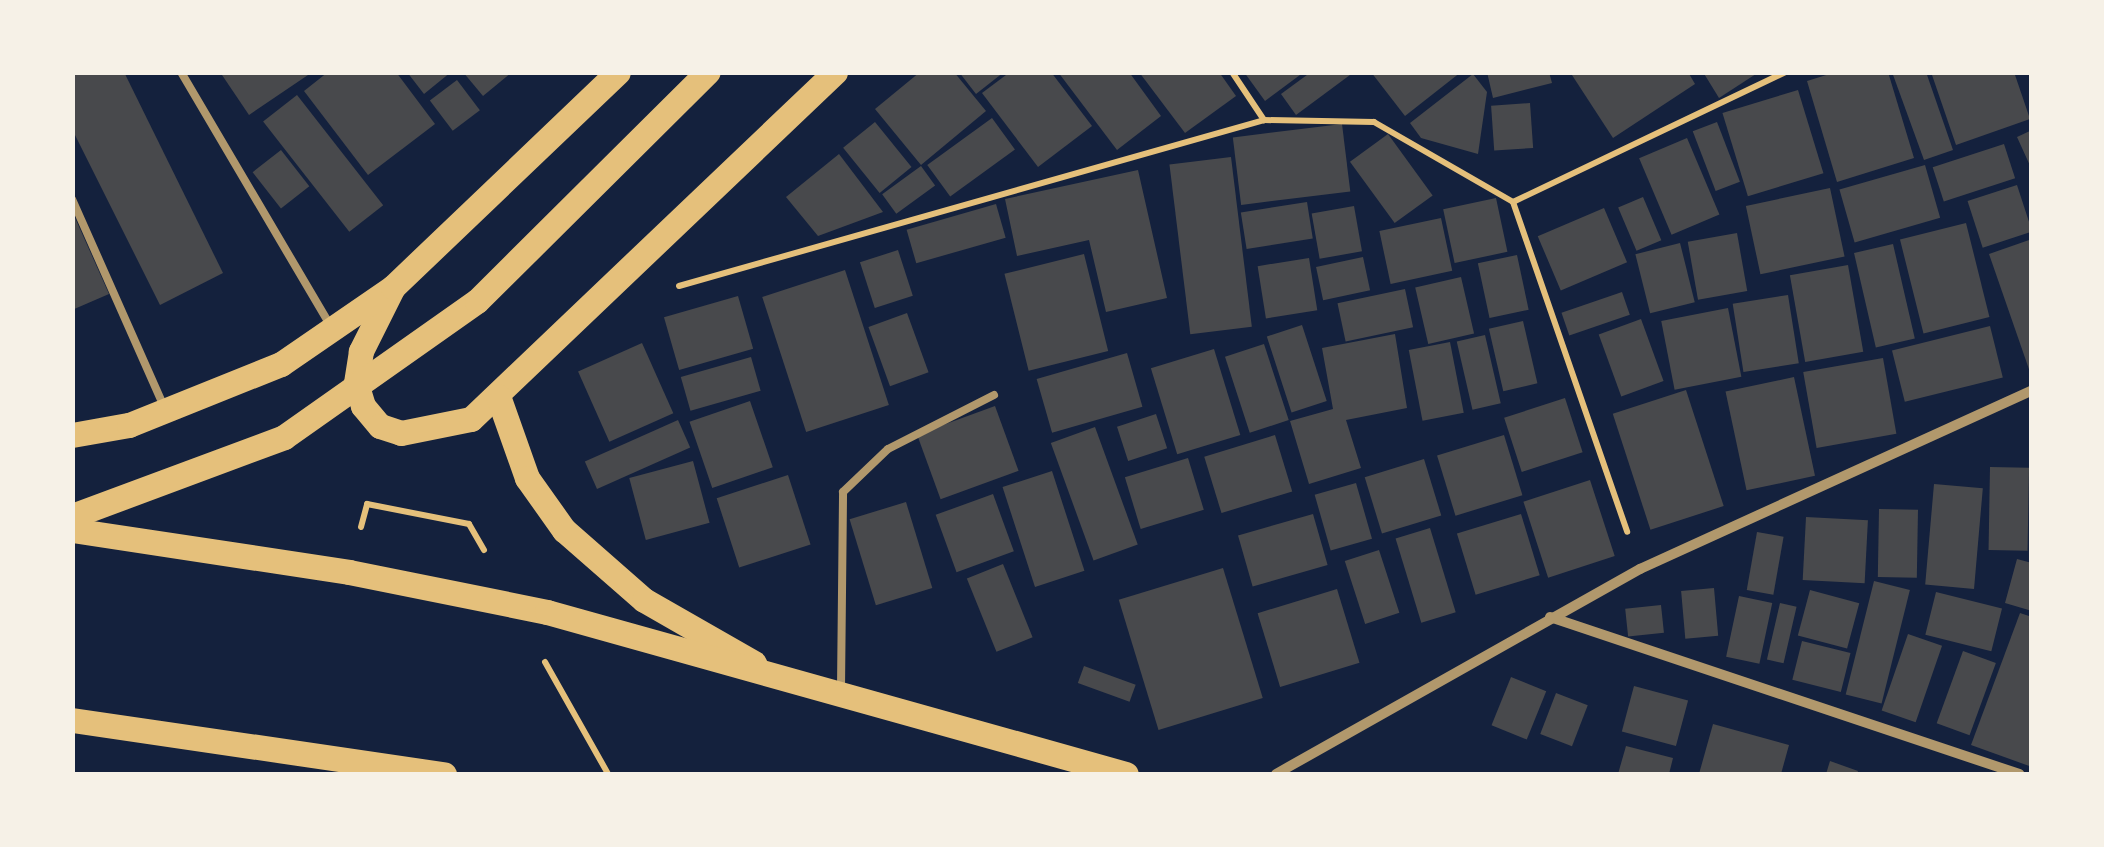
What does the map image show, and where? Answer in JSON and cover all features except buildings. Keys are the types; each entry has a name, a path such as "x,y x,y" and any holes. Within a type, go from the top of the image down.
{"main road":[{"path":"72,435 166,412 281,364 394,287 618,72"},
{"path":"72,516 284,437 477,301 708,72"},
{"path":"394,287 361,351 356,384 362,406 380,426 401,434 432,432 470,418 498,396 835,72"},
{"path":"498,396 527,478 564,530 644,600 792,685"},
{"path":"72,530 349,572 547,612 792,685 1126,774"},
{"path":"72,720 444,774"}],"street":[{"path":"1276,774 1550,617 1640,570 2032,390"},
{"path":"1550,617 2018,774"}],"lane":[{"path":"181,72 332,329"},
{"path":"72,198 166,412"},
{"path":"840,697 842,492 888,449 994,395"}],"path":[{"path":"1232,72 1264,120"},
{"path":"1513,202 1786,72"},
{"path":"662,291 1264,120 1374,122 1513,202 1640,570"},
{"path":"349,572 367,504 469,524"}]}
